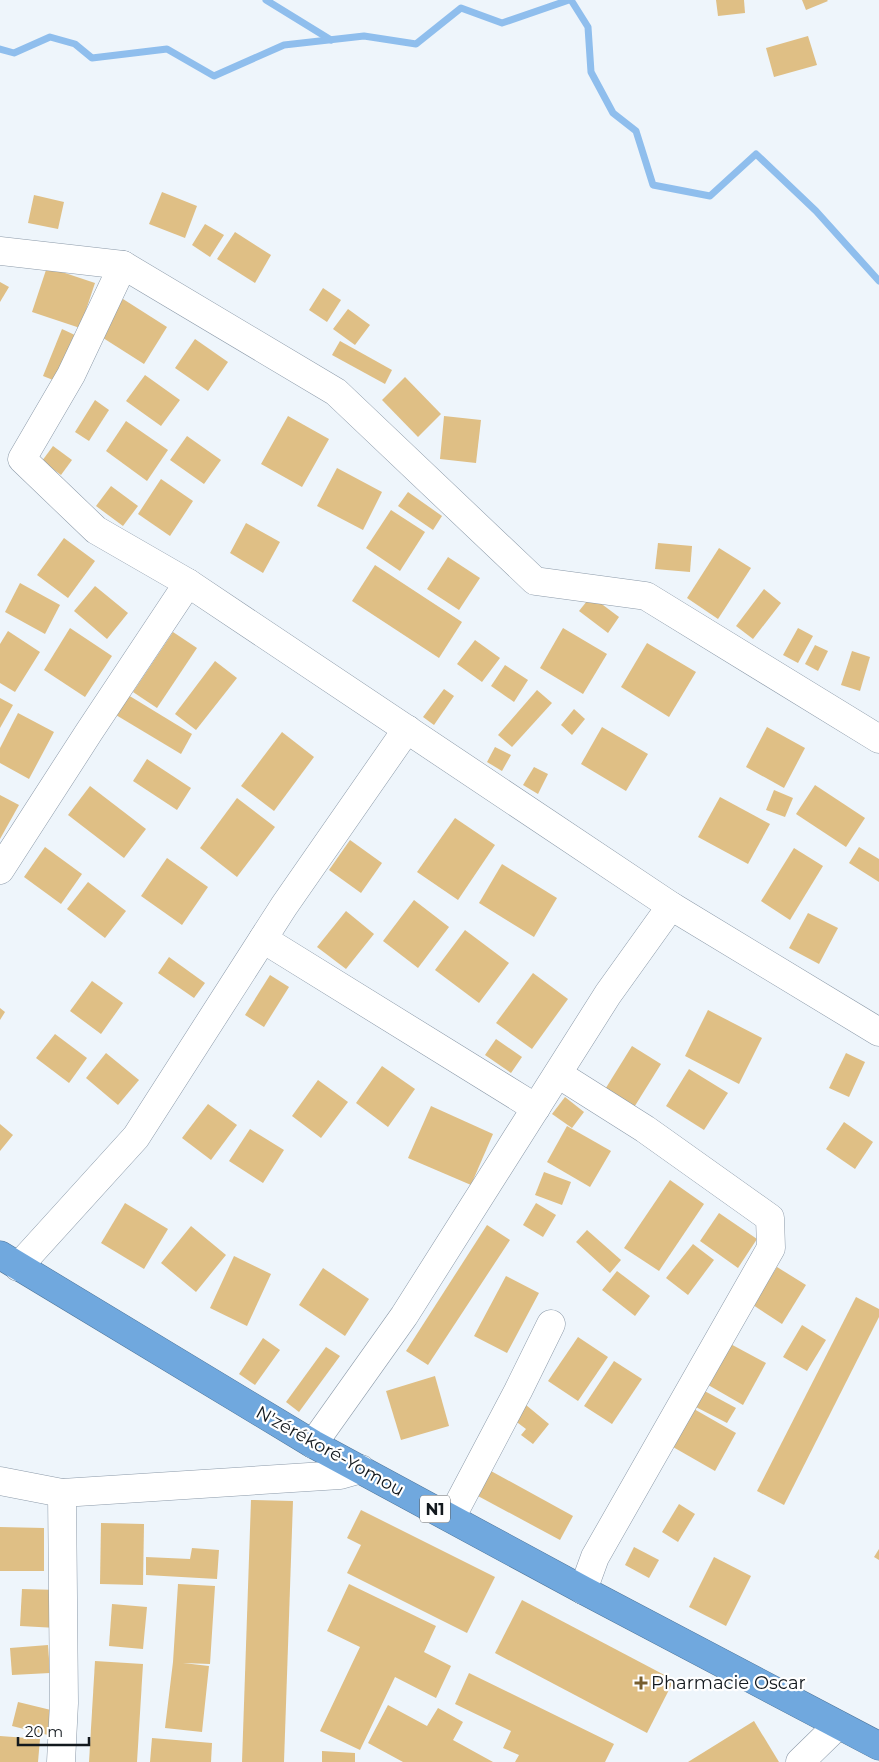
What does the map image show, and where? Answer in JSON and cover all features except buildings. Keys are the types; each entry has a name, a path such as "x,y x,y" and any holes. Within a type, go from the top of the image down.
{"highway":[{"name":"N'zérékoré-Yomou","path":"9,1261 313,1444 583,1590 879,1746"}],"street":[{"path":"0,252 123,265 336,392 535,581 646,596 879,739"},
{"path":"123,265 71,375 22,459 96,530 188,583 671,906 879,1032"},
{"path":"0,870 188,583"},
{"path":"9,1261 136,1137 284,906 407,729"},
{"path":"313,1444 404,1316 608,994 671,906"},
{"path":"263,939 536,1108"},
{"path":"558,1074 645,1129 770,1218 771,1248 595,1557 583,1590"},
{"path":"451,1518 551,1324"},
{"path":"0,1481 62,1494 340,1475 361,1470"},
{"path":"61,1762 64,1703 62,1494"},
{"path":"800,1762 838,1725"}],"waterway":[{"path":"266,0 331,40"},
{"path":"0,49 14,53 50,37 75,44 92,58 167,49 214,76 284,45 364,36 416,44 461,8 502,23 569,0"},
{"path":"571,0 588,27 591,72 613,113 636,131 653,185 710,196 756,154 816,211 879,281"}],"place":[{"name":"Pharmacie Oscar","path":"641,1683"}]}
